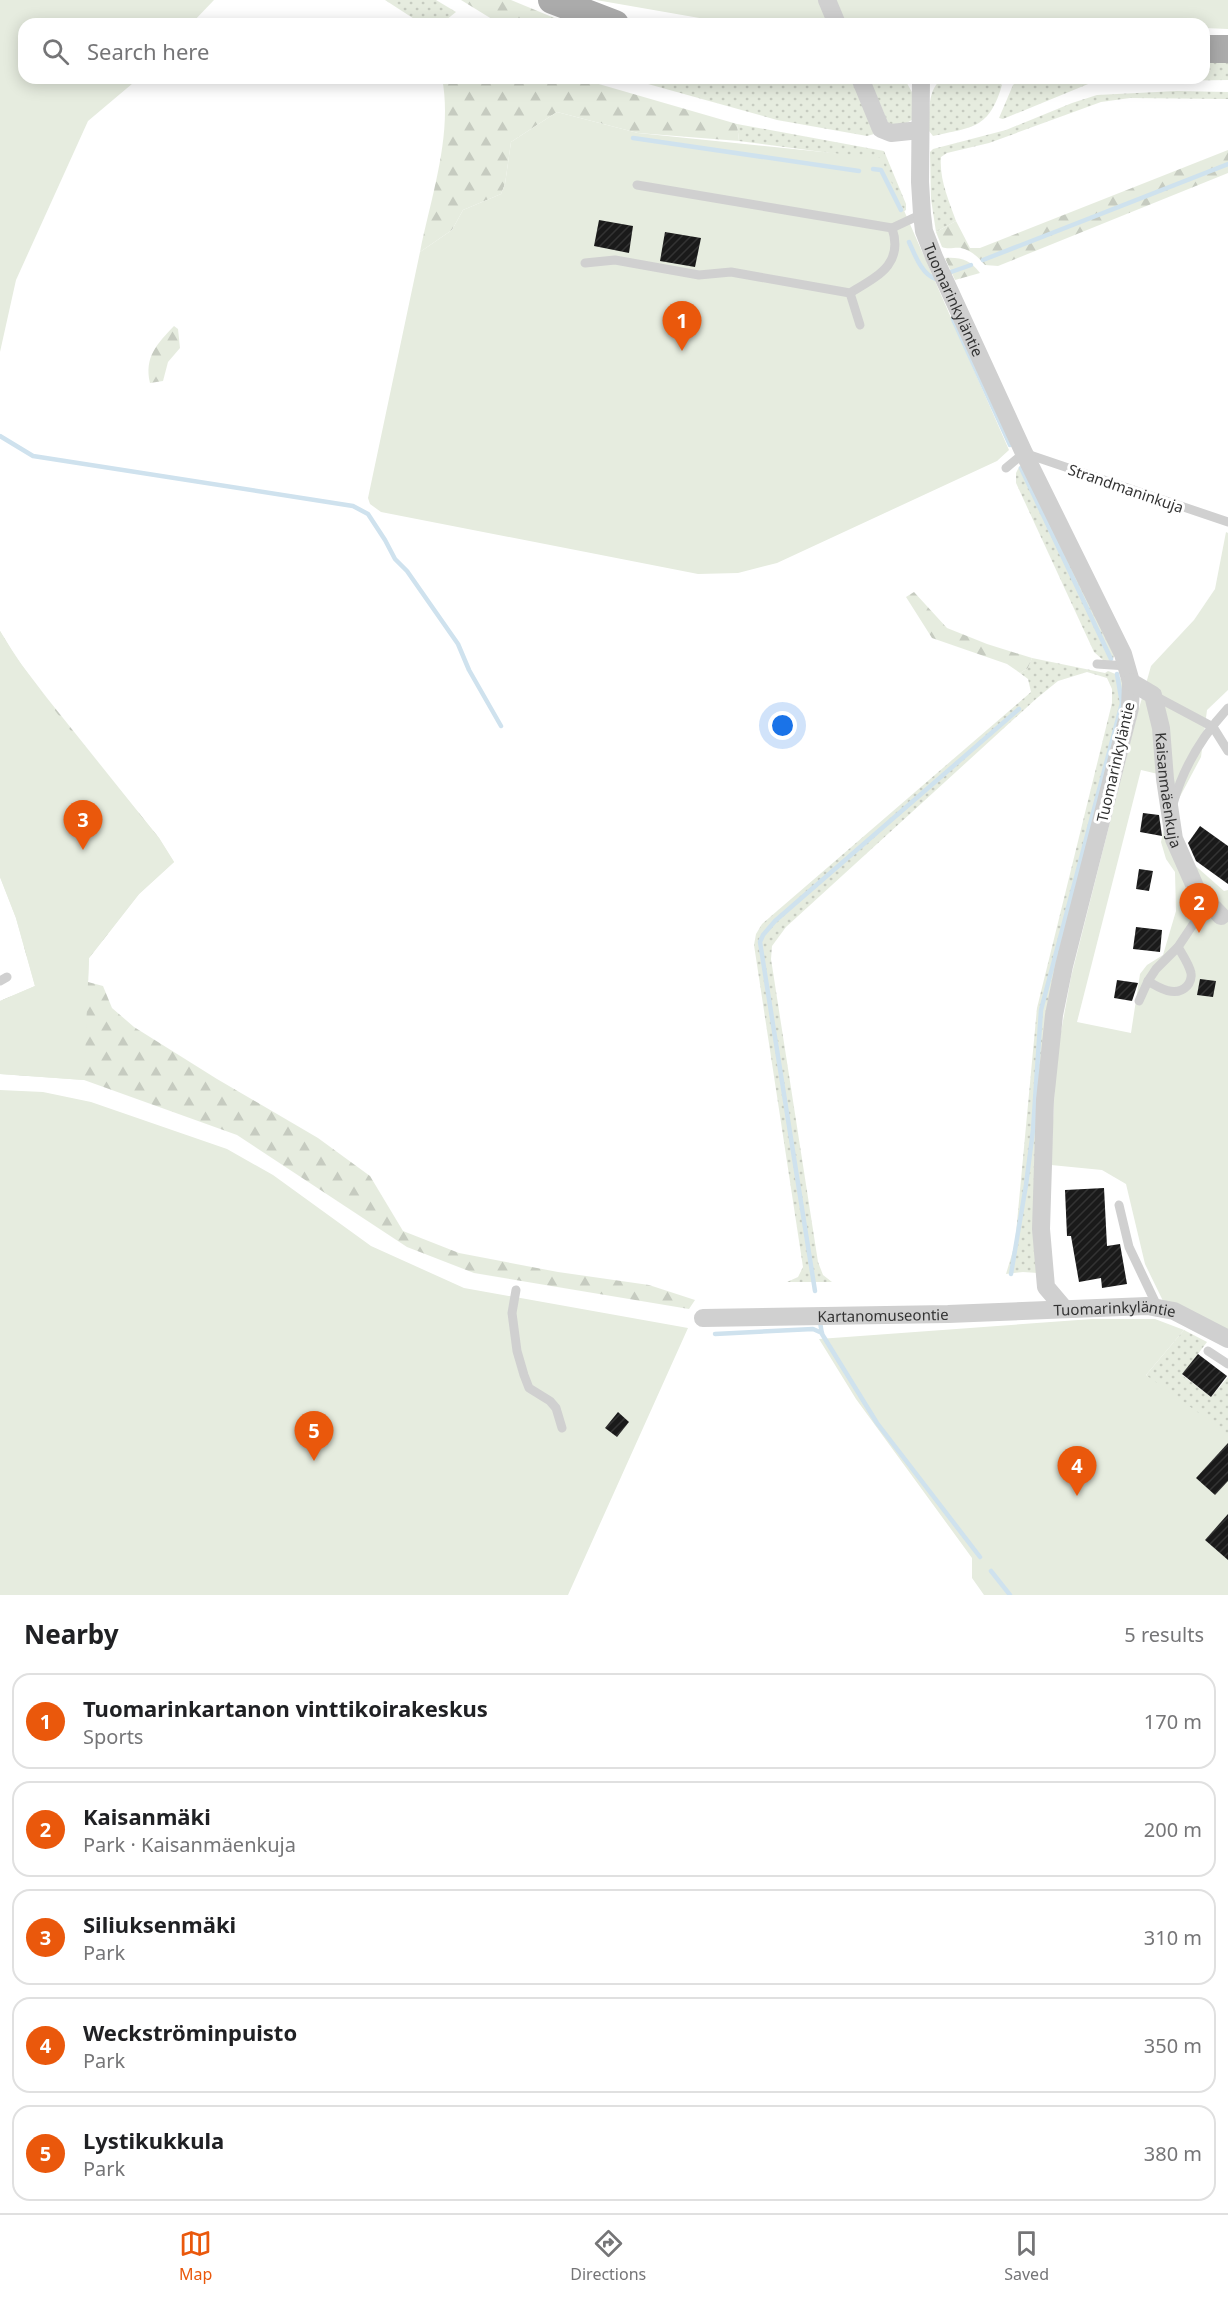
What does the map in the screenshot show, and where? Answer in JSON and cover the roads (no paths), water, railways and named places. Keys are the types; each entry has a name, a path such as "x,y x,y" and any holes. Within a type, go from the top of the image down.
{"main road":[{"path":"552,0 599,18"},
{"path":"1210,50 1228,50"}],"street":[{"path":"827,0 834,18"},
{"path":"862,84 881,129 891,133 920,130"},
{"name":"Tuomarinkyläntie","path":"921,84 920,130 924,231 1024,453 1123,654 1129,674 1130,708 1064,966 1054,1015 1045,1100 1041,1229 1046,1287 1063,1307 1122,1305 1174,1311 1228,1339"},
{"path":"1129,674 1154,695"},
{"name":"Kaisanmäenkuja","path":"1154,695 1161,728 1174,839 1197,891 1221,916"},
{"name":"Kartanomuseontie","path":"703,1318 948,1314 1063,1307"}],"lane":[{"path":"637,185 892,228 922,214"},
{"path":"585,264 615,260 699,275 731,272 850,293 878,276 892,259 897,241 892,228"},
{"path":"850,293 860,324"},
{"path":"1006,468 1024,453"},
{"name":"Strandmaninkuja","path":"1024,453 1228,522"},
{"path":"1097,664 1129,674"},
{"path":"1154,695 1213,727 1226,745"},
{"path":"1171,816 1189,761 1228,708"},
{"path":"1139,1001 1156,969 1178,947 1208,902"},
{"path":"1148,981 1172,992 1187,987 1191,980 1191,972 1178,947"},
{"path":"1119,1205 1129,1247 1158,1308"},
{"path":"516,1290 512,1313 517,1351 524,1375 529,1388 550,1401 556,1408 562,1428"},
{"path":"1208,1351 1228,1364"}],"waterway":[{"path":"633,138 859,171"},
{"path":"983,260 1228,164"},
{"path":"873,169 881,170 901,210"},
{"path":"909,242 923,269 936,279"},
{"path":"951,272 971,265"},
{"path":"953,319 1010,445"},
{"path":"0,436 33,456 353,506 368,514 395,559 407,571 458,644 469,670 501,726"},
{"path":"1021,468 1111,659"},
{"path":"1011,1274 1033,1130 1041,1010 1122,703 1117,674"},
{"path":"815,1291 760,942 775,921 1019,709"},
{"path":"820,1322 822,1334 877,1423 980,1557"},
{"path":"715,1334 813,1329 822,1333"},
{"path":"991,1571 1010,1595"}],"place":[{"name":"Tuomarinkartanon vinttikoirakeskus","path":"682,351"},
{"name":"Siliuksenmäki","path":"83,850"},
{"name":"Kaisanmäki","path":"1199,933"},
{"name":"Lystikukkula","path":"314,1461"},
{"name":"Weckströminpuisto","path":"1077,1496"}]}
